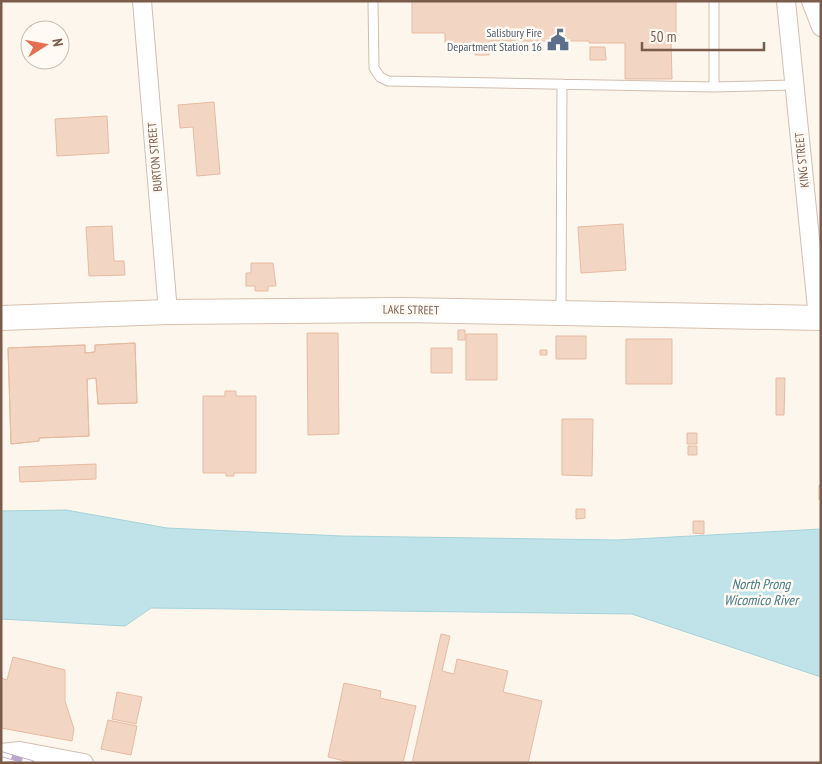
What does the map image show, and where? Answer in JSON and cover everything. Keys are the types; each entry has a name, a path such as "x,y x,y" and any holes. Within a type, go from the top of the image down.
{"street":[{"name":"BURTON STREET","path":"142,1 168,312"},
{"name":"KING STREET","path":"786,1 820,318"},
{"path":"811,1 821,27"},
{"name":"LAKE STREET","path":"1,318 168,312 403,310 820,318"},
{"path":"1,753 20,751 84,763"}],"lane":[{"path":"373,1 374,68 383,79 393,82 714,87 794,85"},
{"path":"714,1 714,87"},
{"path":"561,314 562,84"}],"water":[{"name":"North Prong Wicomico River","path":"66,510 167,528 341,536 617,540 821,529 821,677 632,614 151,608 125,626 1,619 1,511"}],"building":[{"name":"Salisbury Fire Department Station 16","path":"412,1 676,1 676,35 669,36 671,39 672,79 625,79 625,43 489,41 489,55 475,55 475,43 445,43 445,33 412,33"},
{"path":"590,47 605,47 606,60 590,60"},
{"path":"214,102 220,174 197,176 193,127 180,128 178,105"},
{"path":"107,116 109,153 57,156 55,119"},
{"path":"623,224 626,270 581,273 578,227"},
{"path":"112,226 114,261 124,261 125,275 89,276 86,227"},
{"path":"251,263 273,263 276,286 268,286 268,291 255,291 255,286 246,286 246,273 251,273"},
{"path":"458,330 465,330 465,340 458,340"},
{"path":"307,333 338,333 339,434 308,435"},
{"path":"466,334 497,334 497,380 466,380"},
{"path":"556,336 586,336 586,359 556,359"},
{"path":"626,339 672,339 672,384 626,384"},
{"path":"135,343 137,403 98,404 96,378 87,379 89,436 39,438 39,441 11,444 8,348 85,345 85,353 95,352 95,345"},
{"path":"135,343 137,403 98,404 96,378 87,379 89,436 39,438 39,441 11,444 8,348 85,345 85,353 95,352 95,345"},
{"path":"431,348 452,348 452,373 431,373"},
{"path":"540,350 547,350 547,355 540,355"},
{"path":"776,378 785,378 784,415 776,415"},
{"path":"225,391 236,391 236,396 256,396 256,473 234,473 234,476 226,476 226,473 203,473 203,396 225,396"},
{"path":"562,419 593,419 592,476 562,475"},
{"path":"687,433 697,433 697,444 687,444"},
{"path":"688,446 697,446 697,455 688,455"},
{"path":"96,464 96,479 20,482 19,467"},
{"path":"819,485 821,485 821,500 819,500"},
{"path":"576,509 585,509 585,518 576,519"},
{"path":"693,521 704,521 704,534 693,533"},
{"path":"441,634 450,636 442,671 454,674 457,659 508,671 503,692 542,701 528,763 412,763"},
{"path":"13,657 65,670 65,701 74,729 72,741 1,728 1,678 7,680"},
{"path":"344,683 381,691 380,698 416,706 403,763 353,763 328,757"},
{"path":"117,692 142,697 136,724 112,719"},
{"path":"108,720 137,726 131,755 101,749"}],"railway":[{"path":"1,754 32,763"}],"place":[{"name":"Salisbury Fire Department Station 16","path":"558,40"}]}
